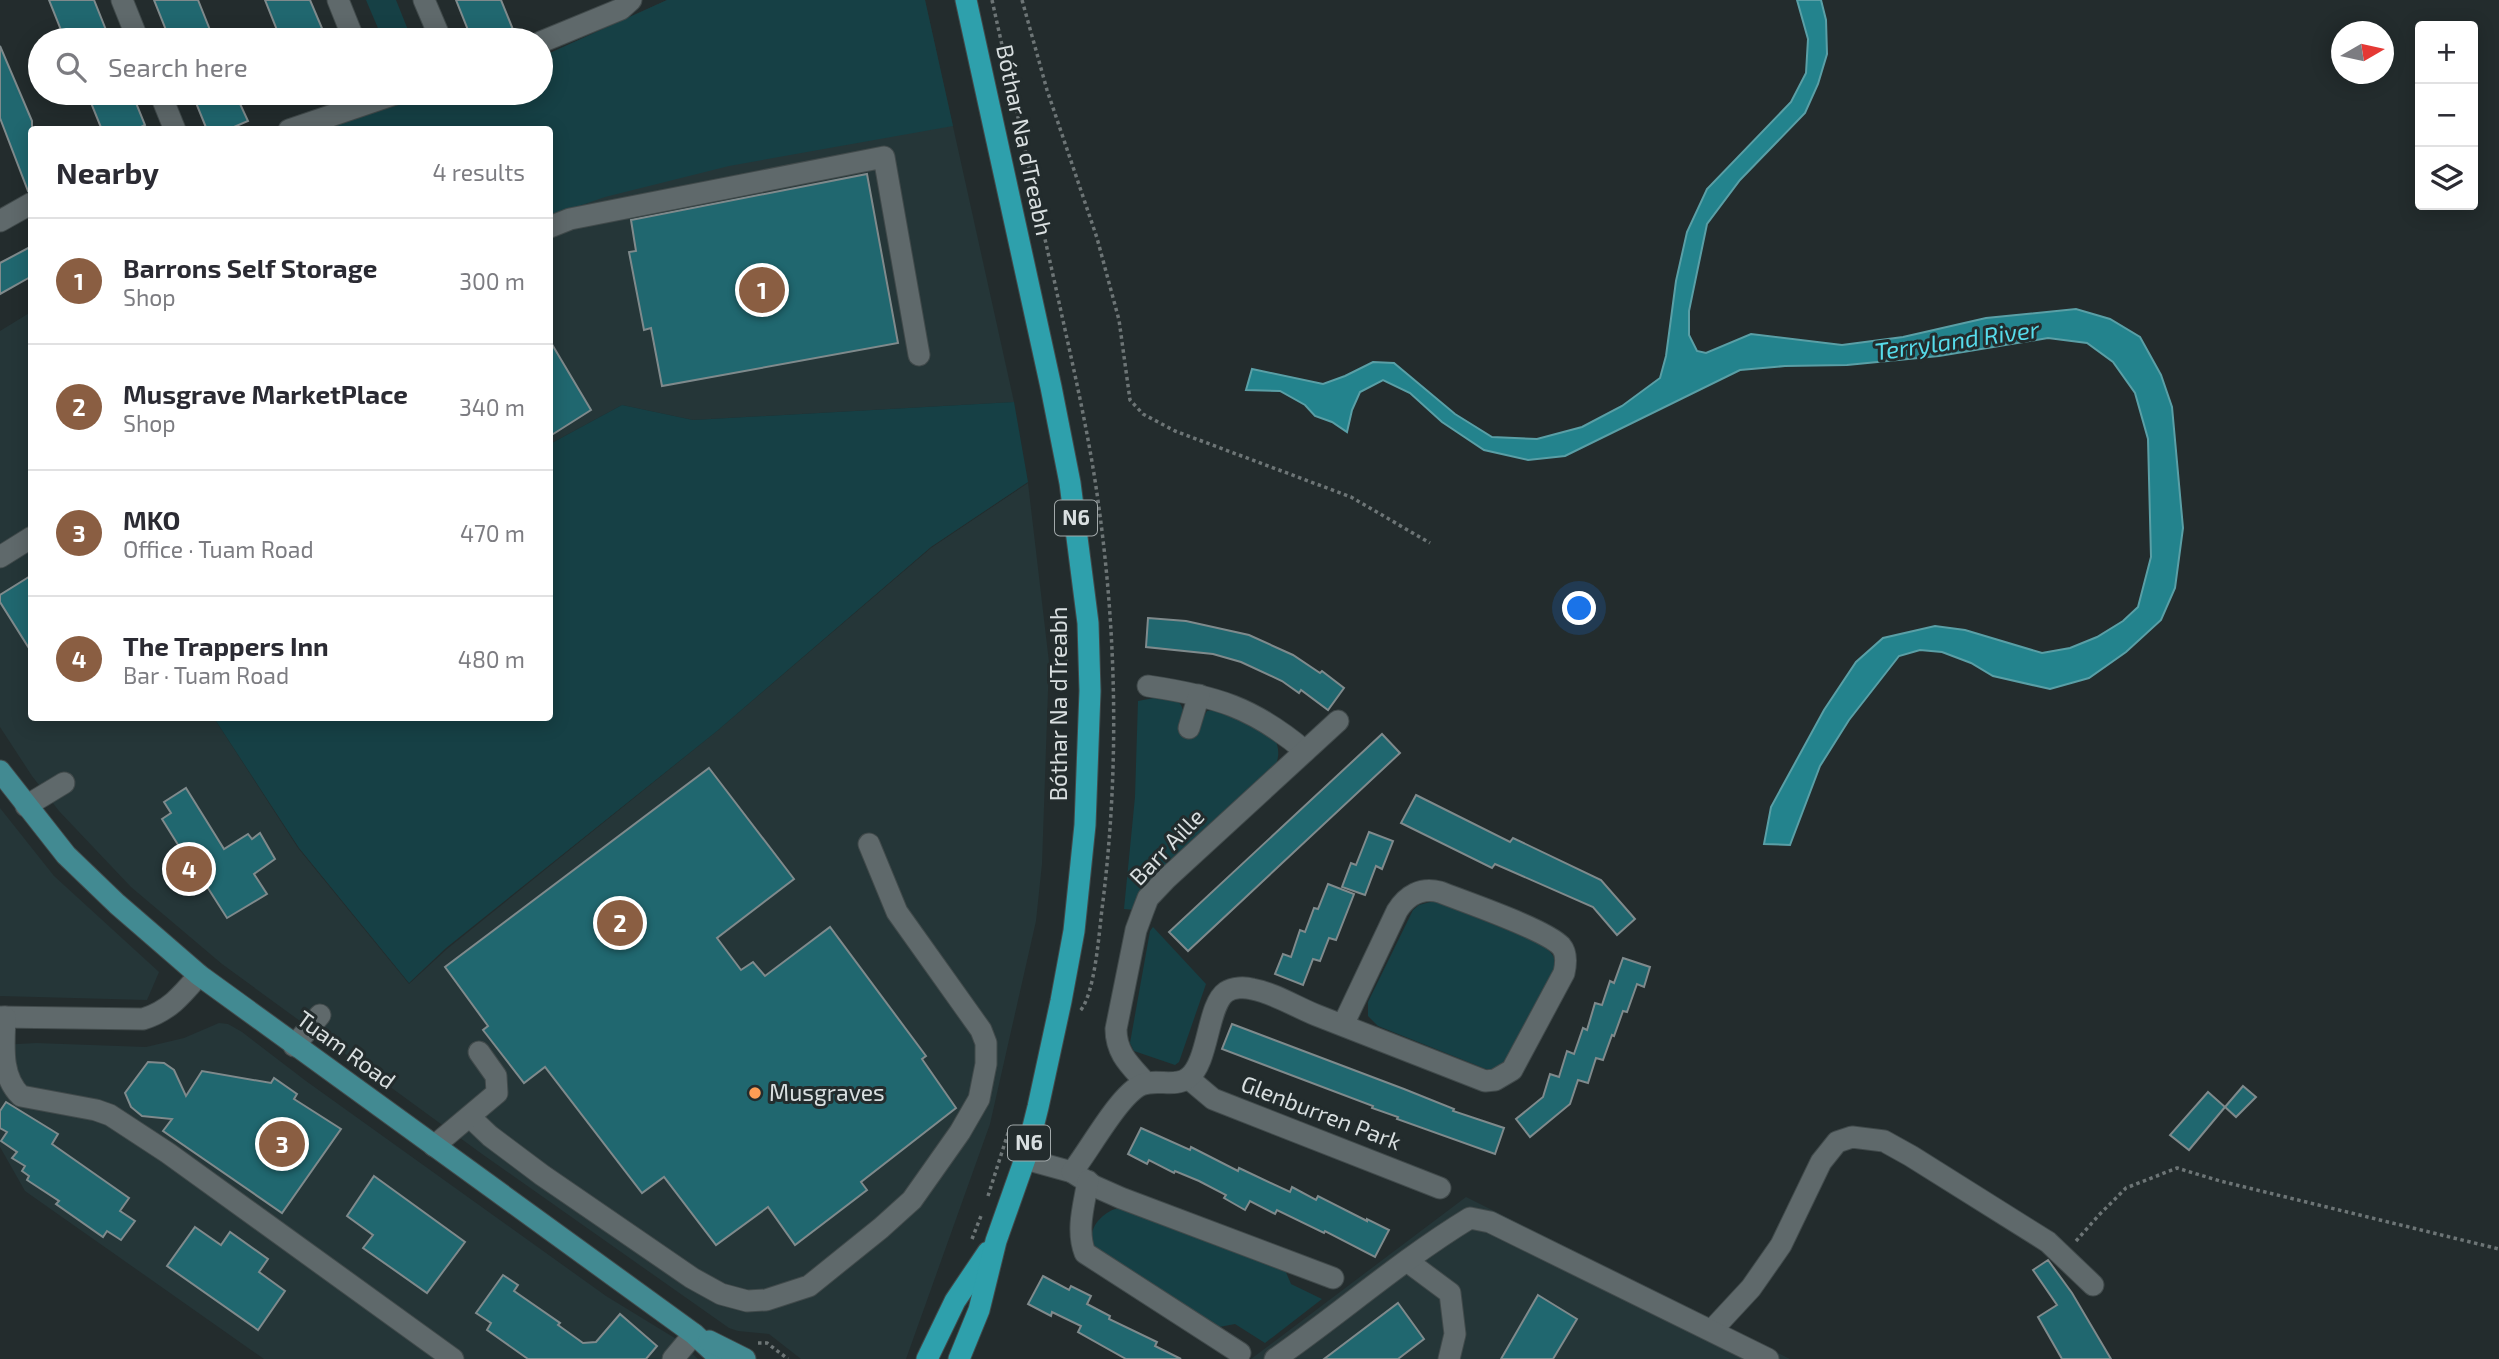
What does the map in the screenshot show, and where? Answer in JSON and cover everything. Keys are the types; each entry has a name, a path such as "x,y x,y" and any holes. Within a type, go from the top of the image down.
{"highway":[{"name":"Bóthar Na dTreabh","path":"959,1359 979,1310 996,1241 1025,1159 1053,1043 1074,932 1088,770 1090,691 1088,623 1080,544 1059,423 966,0"},
{"name":"Bóthar Na dTreabh","path":"927,1359 955,1301 996,1241"}],"main road":[{"name":"Tuam Road","path":"0,771 66,855 117,904 199,975 694,1334 721,1359"},
{"name":"Tuam Road","path":"694,1334 750,1351"}],"street":[{"path":"122,0 133,28"},
{"path":"338,0 349,28"},
{"path":"424,0 435,28"},
{"path":"553,38 621,9 631,0"},
{"path":"165,105 173,126"},
{"path":"300,126 357,105"},
{"path":"553,226 570,219 884,157 919,355"},
{"path":"0,220 28,204"},
{"path":"0,557 28,540"},
{"path":"1148,686 1199,695 1238,707 1279,729 1305,751"},
{"path":"1189,728 1199,695"},
{"name":"Barr Aille","path":"1146,1083 1123,1058 1116,1042 1115,1029 1136,930 1148,898 1338,721"},
{"path":"26,806 64,783"},
{"path":"470,1117 489,1136 542,1175 692,1278 721,1294 747,1301 766,1300 809,1286 912,1200 960,1132 979,1099 986,1064 986,1043 981,1030 897,912 869,844"},
{"path":"1240,1353 1085,1253 1081,1243 1080,1177 1114,1113 1134,1089 1146,1083 1180,1082 1188,1078 1195,1070 1202,1053 1220,998 1232,989 1255,989 1343,1025 1485,1082 1495,1080 1512,1070 1564,972 1565,957 1562,947 1546,936 1440,892 1429,889 1420,891 1405,899 1397,911 1343,1025"},
{"path":"199,975 173,1004 158,1015 143,1019 2,1017 6,1076 12,1088 21,1096 110,1115 168,1153 453,1359"},
{"path":"294,1046 320,1015"},
{"path":"434,1146 497,1093 496,1076 479,1052"},
{"name":"Glenburren Park","path":"1188,1078 1213,1099 1440,1188"},
{"path":"1712,1330 1751,1288 1781,1245 1821,1162 1837,1142 1852,1137 1884,1141 1911,1156 2048,1242 2093,1285"},
{"path":"1025,1159 1080,1177 1121,1198 1333,1278"},
{"path":"1275,1359 1332,1320 1428,1244 1470,1218 1490,1222 1712,1330 1755,1356"},
{"path":"1407,1261 1450,1293 1455,1334 1449,1359"},
{"path":"673,1359 694,1334"}],"path":[{"path":"1022,0 1047,90 1097,238 1119,320 1130,400 1143,414 1175,431 1351,497 1430,543"},
{"path":"1064,598 1068,682"},
{"path":"970,1244 1009,1130"},
{"path":"2063,1256 2126,1188 2177,1167 2220,1181 2499,1249"},
{"path":"750,1351 767,1343 788,1359"}],"shaded area":[{"path":"366,0 396,0 407,28 378,28"},
{"path":"667,0 925,0 1014,402 693,420 622,405 553,442 553,126 538,126 472,105 553,105 553,52"},
{"path":"667,0 925,0 953,126 729,166 605,197 553,215 553,126 332,126 398,105 553,105 553,52"},
{"path":"28,314 28,721 216,721 298,848 409,984 447,949 717,731 931,548 1028,483 1049,662 1042,864 1036,921 990,1124 906,1359 801,1359 769,1334 729,1328 482,1154 222,964 131,887 59,811 0,727 0,331"},
{"path":"1014,402 1028,482 931,547 717,731 446,948 409,983 299,848 216,721 553,721 553,442 622,405 693,420"},
{"path":"1164,696 1177,700 1182,707 1183,719 1179,731 1194,737 1207,711 1219,709 1274,736 1278,759 1275,767 1135,910 1124,909 1135,797 1138,701"},
{"path":"0,808 54,876 159,972 147,1000 0,996"},
{"path":"1434,901 1540,943 1554,957 1555,970 1507,1060 1493,1069 1486,1069 1378,1026 1368,1016 1368,1002 1413,910 1419,905"},
{"path":"1153,927 1206,984 1179,1062 1175,1065 1134,1051 1130,1043 1150,931"},
{"path":"219,1023 228,1024 242,1032 606,1296 678,1340 698,1359 264,1359 25,1191 0,1147 0,1045 36,1043 146,1047 184,1038"},
{"path":"1466,1197 1790,1359 1251,1359"},
{"path":"1115,1209 1124,1209 1285,1270 1291,1284 1322,1299 1265,1343 1235,1324 1219,1327 1098,1252 1092,1240 1093,1229 1100,1219"}],"water":[{"name":"Terryland River","path":"1797,0 1821,0 1826,20 1827,54 1805,113 1740,180 1707,224 1689,311 1689,335 1697,351 1706,353 1751,334 1842,345 1903,337 1986,318 2076,309 2110,319 2140,337 2161,375 2172,407 2183,528 2175,588 2161,620 2126,652 2089,678 2050,689 1993,676 1971,663 1942,652 1920,650 1899,656 1849,720 1820,766 1790,845 1764,844 1771,807 1824,710 1856,662 1883,638 1935,626 1965,630 2042,653 2070,648 2097,637 2123,621 2138,607 2151,557 2148,439 2135,393 2113,362 2087,343 2048,338 1939,356 1847,365 1740,370 1565,456 1528,460 1484,450 1442,422 1410,393 1383,380 1360,392 1347,432 1332,422 1315,416 1305,405 1280,391 1246,390 1252,369 1323,384 1373,362 1394,363 1455,414 1492,437 1537,439 1582,427 1622,406 1660,378 1687,232 1707,189 1791,102 1806,73 1808,39"}],"building":[{"path":"49,0 94,0 105,28 60,28"},
{"path":"154,0 198,0 209,28 165,28"},
{"path":"265,0 310,0 322,28 276,28"},
{"path":"456,0 501,0 512,28 467,28"},
{"path":"0,46 32,121 32,126 28,126 28,191 0,118"},
{"path":"92,105 137,105 145,125 143,126 100,126"},
{"path":"197,105 241,105 248,121 236,126 205,126"},
{"path":"867,174 898,343 662,386 651,328 644,330 629,252 636,251 631,220"},
{"path":"28,248 28,278 0,294 0,263"},
{"path":"553,346 591,410 553,434"},
{"path":"28,578 28,647 0,602 0,595"},
{"path":"1148,618 1186,621 1249,635 1293,655 1320,673 1322,671 1344,688 1328,710 1301,690 1299,693 1282,681 1241,662 1213,654 1146,647"},
{"path":"1382,734 1400,753 1188,951 1169,932"},
{"path":"709,768 794,879 717,938 741,970 753,962 765,976 830,927 926,1056 922,1059 956,1108 861,1182 867,1190 795,1245 768,1207 716,1245 664,1177 642,1193 545,1067 524,1083 483,1030 488,1026 445,967"},
{"path":"186,788 224,849 248,834 252,839 260,833 275,859 254,874 267,894 227,918 162,819 171,813 164,802"},
{"path":"1416,795 1510,842 1513,838 1601,880 1635,919 1617,935 1593,907 1495,864 1492,868 1401,823"},
{"path":"1369,832 1393,841 1382,869 1376,866 1365,895 1342,887 1351,863 1356,865"},
{"path":"1328,884 1354,894 1336,940 1329,938 1320,961 1313,959 1303,985 1275,974 1283,954 1291,957 1300,930 1305,932 1314,908 1318,909"},
{"path":"1623,958 1650,967 1644,987 1637,984 1627,1012 1623,1011 1603,1060 1596,1058 1588,1083 1578,1080 1570,1104 1530,1137 1516,1119 1543,1097 1550,1074 1559,1077 1567,1051 1574,1054 1583,1028 1587,1030 1595,1003 1602,1005 1610,981 1614,983"},
{"path":"1232,1024 1404,1089 1454,1109 1453,1111 1504,1128 1495,1154 1397,1119 1398,1117 1372,1108 1373,1106 1222,1049"},
{"path":"148,1062 164,1063 174,1070 186,1096 202,1071 271,1083 274,1078 297,1094 294,1099 341,1129 282,1213 163,1131 172,1119 142,1116 131,1107 125,1093"},
{"path":"2243,1086 2256,1097 2236,1117 2225,1107"},
{"path":"2208,1092 2225,1107 2189,1150 2170,1135"},
{"path":"6,1102 58,1134 52,1144 129,1198 120,1211 135,1221 121,1240 107,1231 103,1237 56,1204 59,1201 27,1180 29,1176 22,1171 25,1166 12,1158 17,1152 1,1141 7,1132 0,1128 0,1111"},
{"path":"1141,1128 1190,1150 1191,1147 1238,1171 1239,1168 1290,1192 1292,1187 1316,1200 1318,1196 1389,1230 1375,1257 1277,1210 1275,1214 1250,1201 1245,1210 1224,1198 1226,1195 1199,1181 1175,1171 1174,1173 1149,1160 1147,1164 1128,1154"},
{"path":"374,1176 465,1242 427,1293 363,1248 373,1235 347,1216"},
{"path":"195,1227 221,1245 230,1232 268,1259 259,1272 285,1291 258,1330 167,1266"},
{"path":"2048,1260 2072,1293 2111,1359 2062,1359 2038,1317 2057,1305 2033,1270"},
{"path":"503,1275 518,1285 514,1291 560,1323 558,1325 583,1343 596,1342 620,1314 657,1346 646,1359 528,1359 487,1330 491,1323 476,1313"},
{"path":"1043,1276 1069,1290 1071,1286 1091,1296 1087,1304 1110,1316 1109,1319 1157,1342 1155,1346 1181,1359 1126,1359 1078,1332 1081,1326 1052,1312 1051,1316 1028,1304"},
{"path":"1538,1295 1577,1319 1553,1359 1501,1359"},
{"path":"1398,1303 1424,1339 1398,1359 1324,1359"}],"place":[{"name":"Barrons Self Storage","path":"762,290"},
{"name":"The Trappers Inn","path":"189,869"},
{"name":"Musgrave MarketPlace","path":"620,923"},
{"name":"Musgraves","path":"755,1093"},
{"name":"MKO","path":"282,1144"}]}
